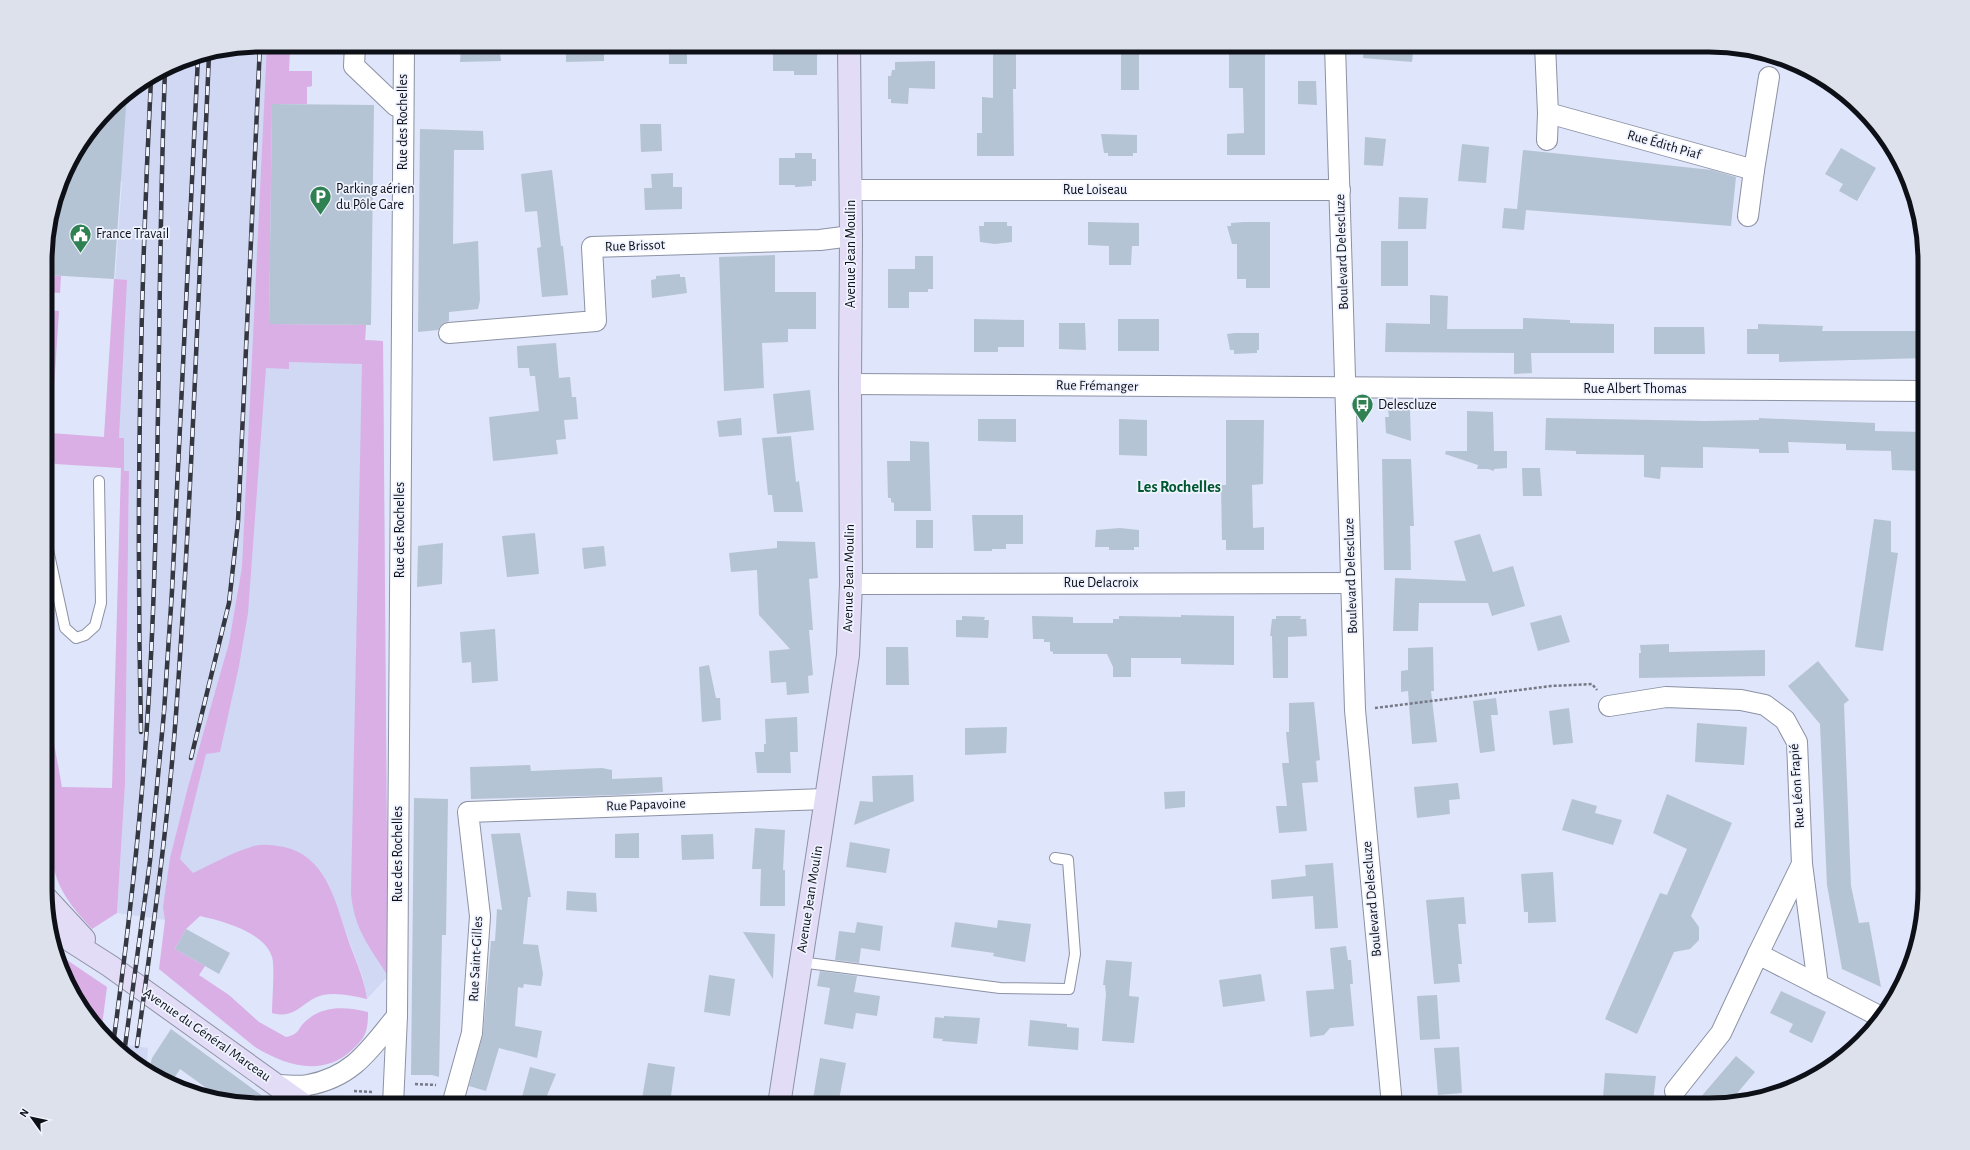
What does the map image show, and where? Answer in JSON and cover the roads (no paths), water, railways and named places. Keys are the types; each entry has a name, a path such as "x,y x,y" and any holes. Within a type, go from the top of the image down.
{"street":[{"path":"355,52 354,66 396,106"},
{"name":"Rue des Rochelles","path":"393,1098 397,1016 404,52"},
{"name":"Avenue Jean Moulin","path":"780,1098 848,655 851,584 850,384 852,236 849,52"},
{"name":"Boulevard Delescluze","path":"1335,52 1355,710 1391,1098"},
{"path":"1545,52 1548,113 1547,140"},
{"path":"1748,216 1769,77"},
{"name":"Rue Édith Piaf","path":"1548,113 1754,170"},
{"name":"Rue Loiseau","path":"851,190 1340,190"},
{"name":"Rue Brissot","path":"449,333 596,321 592,247 820,240 852,236"},
{"name":"Rue Frémanger","path":"850,384 1345,388"},
{"name":"Rue Albert Thomas","path":"1345,388 1918,391"},
{"name":"Rue Delacroix","path":"851,584 1351,583"},
{"name":"Rue Léon Frapié","path":"1609,706 1666,697 1741,700 1765,705 1785,720 1797,742 1802,864 1721,1033 1675,1091"},
{"name":"Rue Papavoine","path":"468,812 825,799"},
{"name":"Rue Saint-Gilles","path":"454,1098 472,1033 480,916 468,812"},
{"path":"1802,864 1818,985"},
{"name":"Avenue du Général Marceau","path":"52,905 110,966"},
{"name":"Avenue du Général Marceau","path":"56,932 110,966 295,1098"},
{"path":"1758,954 1876,1015"},
{"path":"277,1085 306,1085 336,1078 361,1059 397,1016"}],"lane":[{"path":"52,568 65,628 76,638 85,635 95,626 101,603 98,481"},
{"path":"800,962 1000,988 1069,989 1075,954 1068,860 1055,858"}],"railway":[{"path":"191,758 229,603 238,522 260,52"},
{"path":"137,1046 154,922 173,756 182,632 191,467 209,59"},
{"path":"125,1048 150,861 164,712 172,591 198,62"},
{"path":"114,1038 143,782 149,694 153,616 157,460 165,76"},
{"path":"141,732 139,569 140,405 144,242 151,84"}],"place":[{"name":"Parking aérien du Pôle Gare","path":"321,216"},
{"name":"France Travail","path":"81,254"},
{"name":"Delescluze","path":"1362,424"}],"district":[{"name":"Les Rochelles","path":"1179,487"}]}
